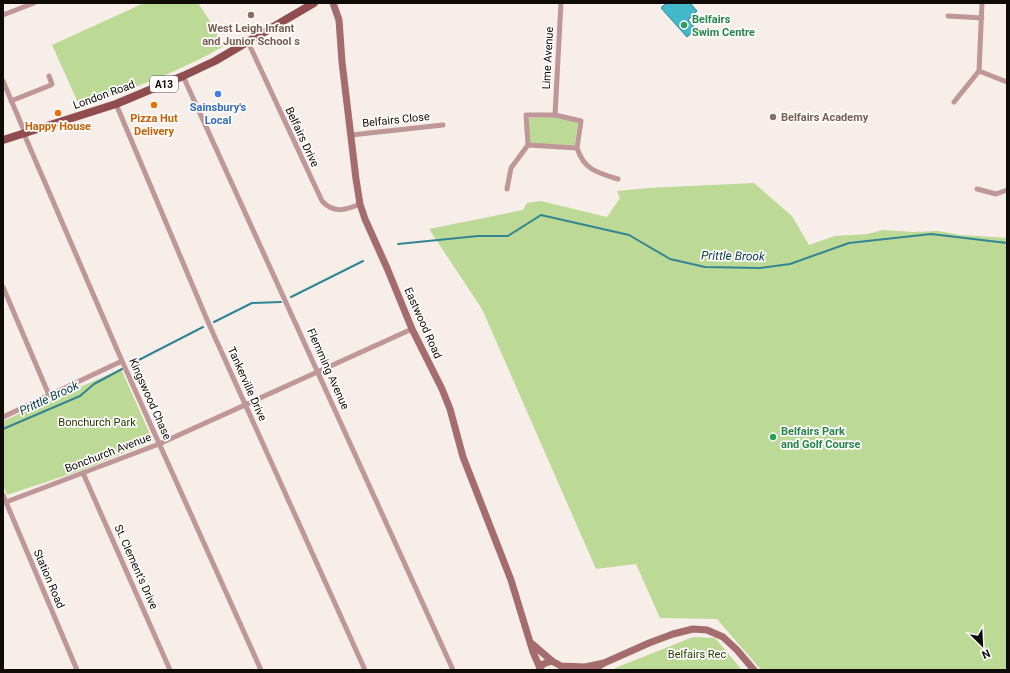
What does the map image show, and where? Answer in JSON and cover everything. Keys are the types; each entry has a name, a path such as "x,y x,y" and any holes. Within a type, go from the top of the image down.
{"main road":[{"name":"London Road","path":"3,140 116,104 183,76 215,61 311,3"}],"street":[{"path":"3,15 34,3"},
{"name":"Eastwood Road","path":"333,3 339,20 342,62 360,204 412,329 442,389 450,409 463,457 511,580 533,652 540,669"},
{"name":"Lime Avenue","path":"555,115 560,3"},
{"path":"954,102 979,71 982,3"},
{"path":"948,16 982,18"},
{"name":"Belfairs Drive","path":"248,42 322,201 326,206 336,210 347,210 360,204"},
{"path":"979,71 1007,82"},
{"path":"11,101 51,85 49,76"},
{"name":"Flemming Avenue","path":"183,76 453,670"},
{"name":"Kingswood Chase","path":"3,81 24,134 122,361 261,670"},
{"name":"Tankerville Drive","path":"116,104 208,322 365,670"},
{"path":"507,189 511,168 528,145 526,115 555,115 581,121 578,148 581,159 597,173 618,179"},
{"name":"Belfairs Close","path":"351,135 443,125"},
{"path":"528,145 578,148"},
{"path":"977,189 996,194 1007,190"},
{"path":"3,287 49,395"},
{"name":"Bonchurch Avenue","path":"6,502 159,444 412,329"},
{"path":"3,417 122,361"},
{"name":"St. Clement's Drive","path":"83,473 170,670"},
{"name":"Station Road","path":"3,495 77,670"},
{"path":"593,670 604,663 648,643 685,630 693,629 707,630 723,637 737,650 754,670"},
{"path":"531,643 562,668 585,667 604,663"},
{"path":"540,669 547,662 552,661"}],"green space":[{"path":"144,3 198,3 224,46 172,72 80,107 52,45"},
{"path":"555,117 578,122 575,145 529,144 529,118"},
{"name":"Belfairs Park and Golf Course","path":"754,183 792,216 809,245 835,236 868,234 882,230 913,232 938,231 961,235 1007,238 1007,670 761,670 717,619 660,618 636,564 596,569 482,309 429,229 523,210 527,203 541,201 607,217 620,198 617,191"},
{"name":"Bonchurch Park","path":"121,369 153,441 82,470 7,495 3,485 3,421"},
{"name":"Belfairs Rec","path":"693,637 715,638 742,670 615,670 615,668"}],"water":[{"name":"Belfairs Swim Centre","path":"666,3 690,3 697,11 688,20 696,29 687,37 661,8"}],"waterway":[{"name":"Prittle Brook","path":"398,244 478,236 508,236 541,215 629,235 670,259 705,267 760,268 790,264 849,243 931,234 1007,243"},
{"name":"Prittle Brook","path":"291,297 363,261"},
{"name":"Prittle Brook","path":"214,322 252,303 281,302"},
{"name":"Prittle Brook","path":"131,364 203,327"},
{"name":"Prittle Brook","path":"3,429 80,396 94,384 122,369"}],"place":[{"name":"West Leigh Infant and Junior School s","path":"251,15"},
{"name":"Belfairs Swim Centre","path":"684,25"},
{"name":"Sainsbury's Local","path":"218,94"},
{"name":"Pizza Hut Delivery","path":"154,105"},
{"name":"Happy House","path":"58,113"},
{"name":"Belfairs Academy","path":"773,117"},
{"name":"Belfairs Park and Golf Course","path":"773,437"}]}
